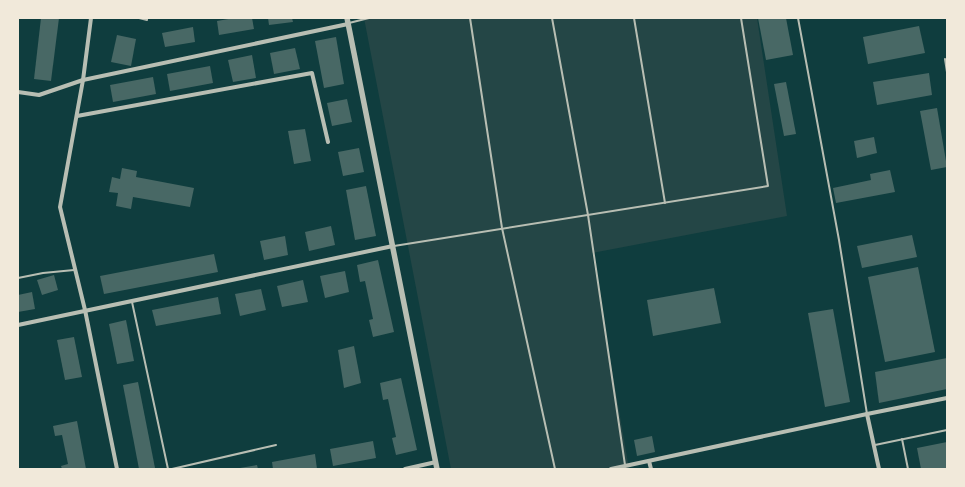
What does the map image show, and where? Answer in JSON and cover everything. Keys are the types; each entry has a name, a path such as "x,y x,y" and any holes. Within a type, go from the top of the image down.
{"street":[{"path":"91,18 83,80 60,207 85,310 117,469"},
{"path":"18,92 39,95 83,80 347,21 437,469"},
{"path":"76,116 312,74 328,142"},
{"path":"18,325 392,246"},
{"path":"611,469 947,398"},
{"path":"867,414 879,469"},
{"path":"649,461 651,469"},
{"path":"405,469 436,462"}],"lane":[{"path":"139,18 147,20 147,18"},
{"path":"347,21 369,18"},
{"path":"470,18 502,228 555,469"},
{"path":"552,18 588,215 625,466"},
{"path":"634,18 665,202"},
{"path":"392,246 768,186 742,18"},
{"path":"798,18 839,240 867,414"},
{"path":"944,59 947,72"},
{"path":"18,278 43,273 75,270"},
{"path":"132,300 168,469"},
{"path":"874,445 947,430"},
{"path":"902,439 908,469"},
{"path":"172,469 276,445"}],"shaded area":[{"path":"364,18 757,18 787,216 592,253 629,469 451,469"}],"building":[{"path":"41,18 59,18 51,81 34,79"},
{"path":"234,18 252,18 254,29 219,35 217,21"},
{"path":"268,18 292,18 293,22 269,25"},
{"path":"758,18 786,18 793,55 766,60"},
{"path":"919,26 925,53 868,64 863,37"},
{"path":"193,27 195,42 165,47 162,33"},
{"path":"117,35 136,39 131,66 111,62"},
{"path":"336,37 344,84 324,88 315,41"},
{"path":"295,48 300,69 274,74 270,53"},
{"path":"252,55 256,78 233,82 228,60"},
{"path":"210,66 213,83 170,91 167,74"},
{"path":"929,73 932,95 877,105 873,82"},
{"path":"153,77 156,94 113,102 110,85"},
{"path":"786,82 796,134 784,136 774,84"},
{"path":"347,99 352,122 332,126 327,103"},
{"path":"937,108 947,167 931,170 920,111"},
{"path":"305,129 311,161 294,164 288,131"},
{"path":"874,137 877,153 857,158 854,141"},
{"path":"359,148 364,172 343,176 338,152"},
{"path":"122,168 137,171 136,177 194,188 190,207 133,197 131,209 116,206 118,193 109,192 112,177 120,179"},
{"path":"890,170 895,192 836,203 833,188 871,180 870,174"},
{"path":"366,186 376,236 355,240 346,190"},
{"path":"331,226 335,245 309,251 305,232"},
{"path":"912,235 917,257 862,268 857,246"},
{"path":"285,236 288,255 264,260 260,241"},
{"path":"214,254 218,272 104,294 100,276"},
{"path":"378,260 394,332 373,337 369,320 373,319 365,281 360,282 357,265"},
{"path":"918,267 935,352 885,362 868,277"},
{"path":"345,271 349,292 325,298 320,276"},
{"path":"54,275 58,290 42,295 37,280"},
{"path":"303,280 308,302 282,307 277,286"},
{"path":"714,288 721,323 653,336 647,300"},
{"path":"261,289 266,310 240,316 235,294"},
{"path":"32,292 35,309 18,312 18,295"},
{"path":"218,297 221,314 156,326 152,310"},
{"path":"833,309 850,402 825,407 808,313"},
{"path":"126,320 134,361 117,364 109,324"},
{"path":"74,337 82,377 65,380 57,340"},
{"path":"354,346 361,383 344,388 338,350"},
{"path":"947,358 947,389 879,403 875,372"},
{"path":"401,378 417,450 396,455 392,438 396,437 388,399 383,400 380,383"},
{"path":"138,382 155,468 150,469 139,469 123,385"},
{"path":"77,421 86,469 62,469 61,466 68,464 62,435 55,436 53,426"},
{"path":"652,436 655,452 637,456 634,440"},
{"path":"373,441 376,458 333,466 330,449"},
{"path":"947,442 947,469 921,469 917,448"},
{"path":"315,454 317,469 273,469 272,462"},
{"path":"257,465 258,469 240,469 240,468"}]}
